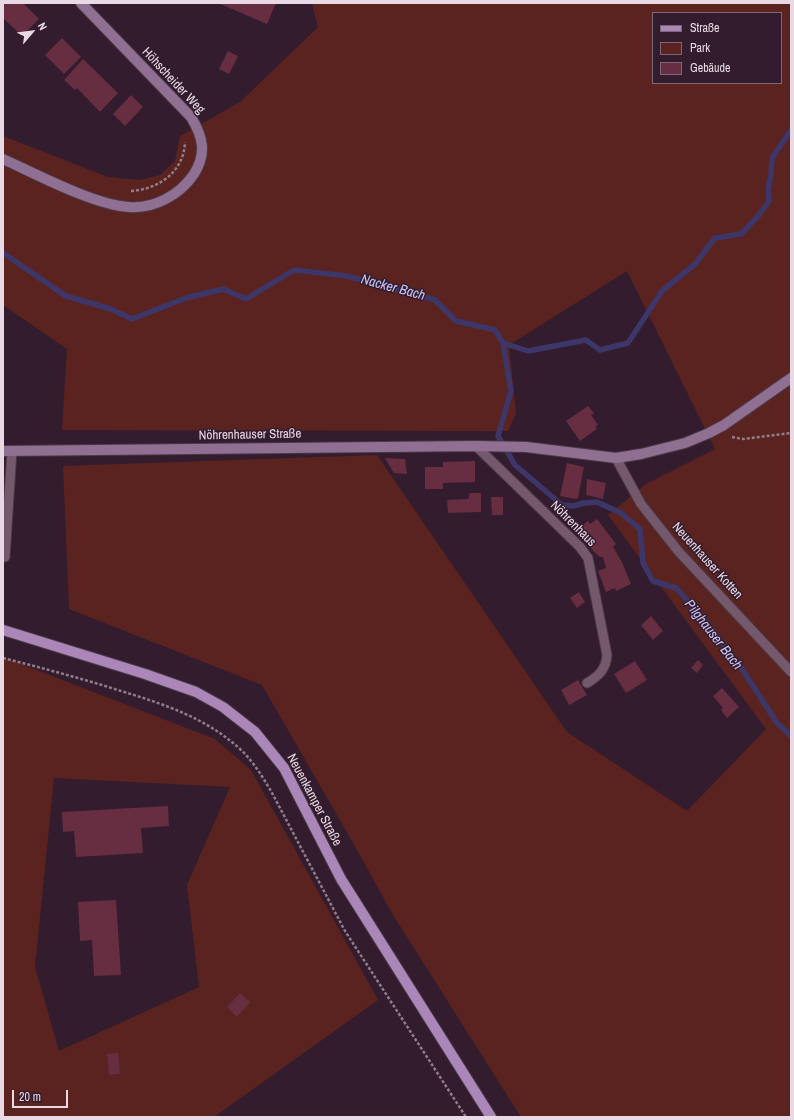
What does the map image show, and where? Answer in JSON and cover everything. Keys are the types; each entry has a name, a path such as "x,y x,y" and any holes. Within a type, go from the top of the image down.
{"main road":[{"name":"Neuenkamper Straße","path":"3,630 145,674 196,692 223,706 256,732 284,768 341,879 491,1117"}],"street":[{"name":"Höhscheider Weg","path":"3,159 94,198 129,207 151,205 170,197 184,187 197,168 201,159 202,141 201,135 191,117 81,3"},
{"path":"616,458 641,454 685,443 709,433 724,425 791,378"},
{"name":"Nöhrenhauser Straße","path":"8,451 476,446 526,447 616,458"}],"lane":[{"name":"Nöhrenhaus","path":"476,446 580,547 588,558 607,654 607,663 603,670 587,683"},
{"path":"3,556 5,556 8,451"},
{"name":"Neuenhauser Kotten","path":"616,458 640,504 679,552 791,672"}],"path":[{"path":"124,190 140,190 149,188 160,184 170,176 182,160 185,137"},
{"path":"709,433 743,439 791,433"},
{"path":"3,658 74,676 167,706 209,725 241,750 259,771 271,791 345,931 466,1117"}],"green space":[{"path":"312,3 791,3 791,1117 521,1117 393,915 262,685 69,609 63,466 377,455 567,732 687,811 766,729 608,515 646,484 715,449 627,271 509,345 516,414 508,431 62,430 67,349 3,305 3,136 108,177 140,180 160,175 175,161 180,136 240,102 318,27"},
{"path":"3,657 215,739 251,770 378,1000 214,1117 3,1117","holes":["54,778 230,787 187,885 199,987 59,1051 35,967"]}],"building":[{"path":"3,3 23,3 39,19 22,36 3,18"},
{"path":"218,3 276,3 267,24"},
{"path":"62,38 81,57 64,74 45,55"},
{"path":"228,51 238,56 229,74 219,69"},
{"path":"83,59 118,93 100,112 77,88 75,90 64,80"},
{"path":"131,95 143,107 125,126 113,114"},
{"path":"588,406 594,413 591,415 598,425 595,427 597,429 580,441 566,421"},
{"path":"385,458 405,459 407,474 394,473"},
{"path":"475,461 475,482 443,483 443,489 425,489 425,467 443,467 443,462"},
{"path":"567,463 584,467 578,498 576,499 560,496"},
{"path":"587,479 606,483 603,499 586,495"},
{"path":"470,493 481,493 481,512 448,513 447,500 468,499"},
{"path":"491,497 503,497 503,515 492,515"},
{"path":"597,519 616,544 613,547 622,562 631,584 616,591 615,588 606,592 598,571 606,568 603,557 600,557 594,552 576,530 588,521 590,524"},
{"path":"579,592 585,602 577,608 570,598"},
{"path":"651,616 663,631 653,640 641,625"},
{"path":"698,660 703,665 697,673 691,668"},
{"path":"635,661 647,680 626,693 614,674"},
{"path":"578,680 587,695 569,705 561,690"},
{"path":"722,688 739,707 727,718 721,710 723,708 713,696"},
{"path":"168,806 169,826 141,828 143,853 76,857 74,831 63,832 62,812"},
{"path":"116,900 121,975 94,976 92,940 80,941 78,902"},
{"path":"240,993 250,1002 237,1017 227,1007"},
{"path":"118,1053 120,1074 109,1075 107,1054"}],"waterway":[{"name":"Nacker Bach","path":"3,253 66,296 111,309 132,319 186,298 223,289 246,299 294,270 347,276 435,300 456,321 495,330 503,343 528,351 586,340 600,350 628,343 662,291 695,264 715,238 741,234 759,215 769,201 768,189 772,158 791,130"},
{"name":"Pilghauser Bach","path":"503,343 511,391 498,436 515,465 562,505 573,506 597,502 621,513 640,529 643,563 653,581 676,588 704,619 740,666 777,723 791,736"}]}
